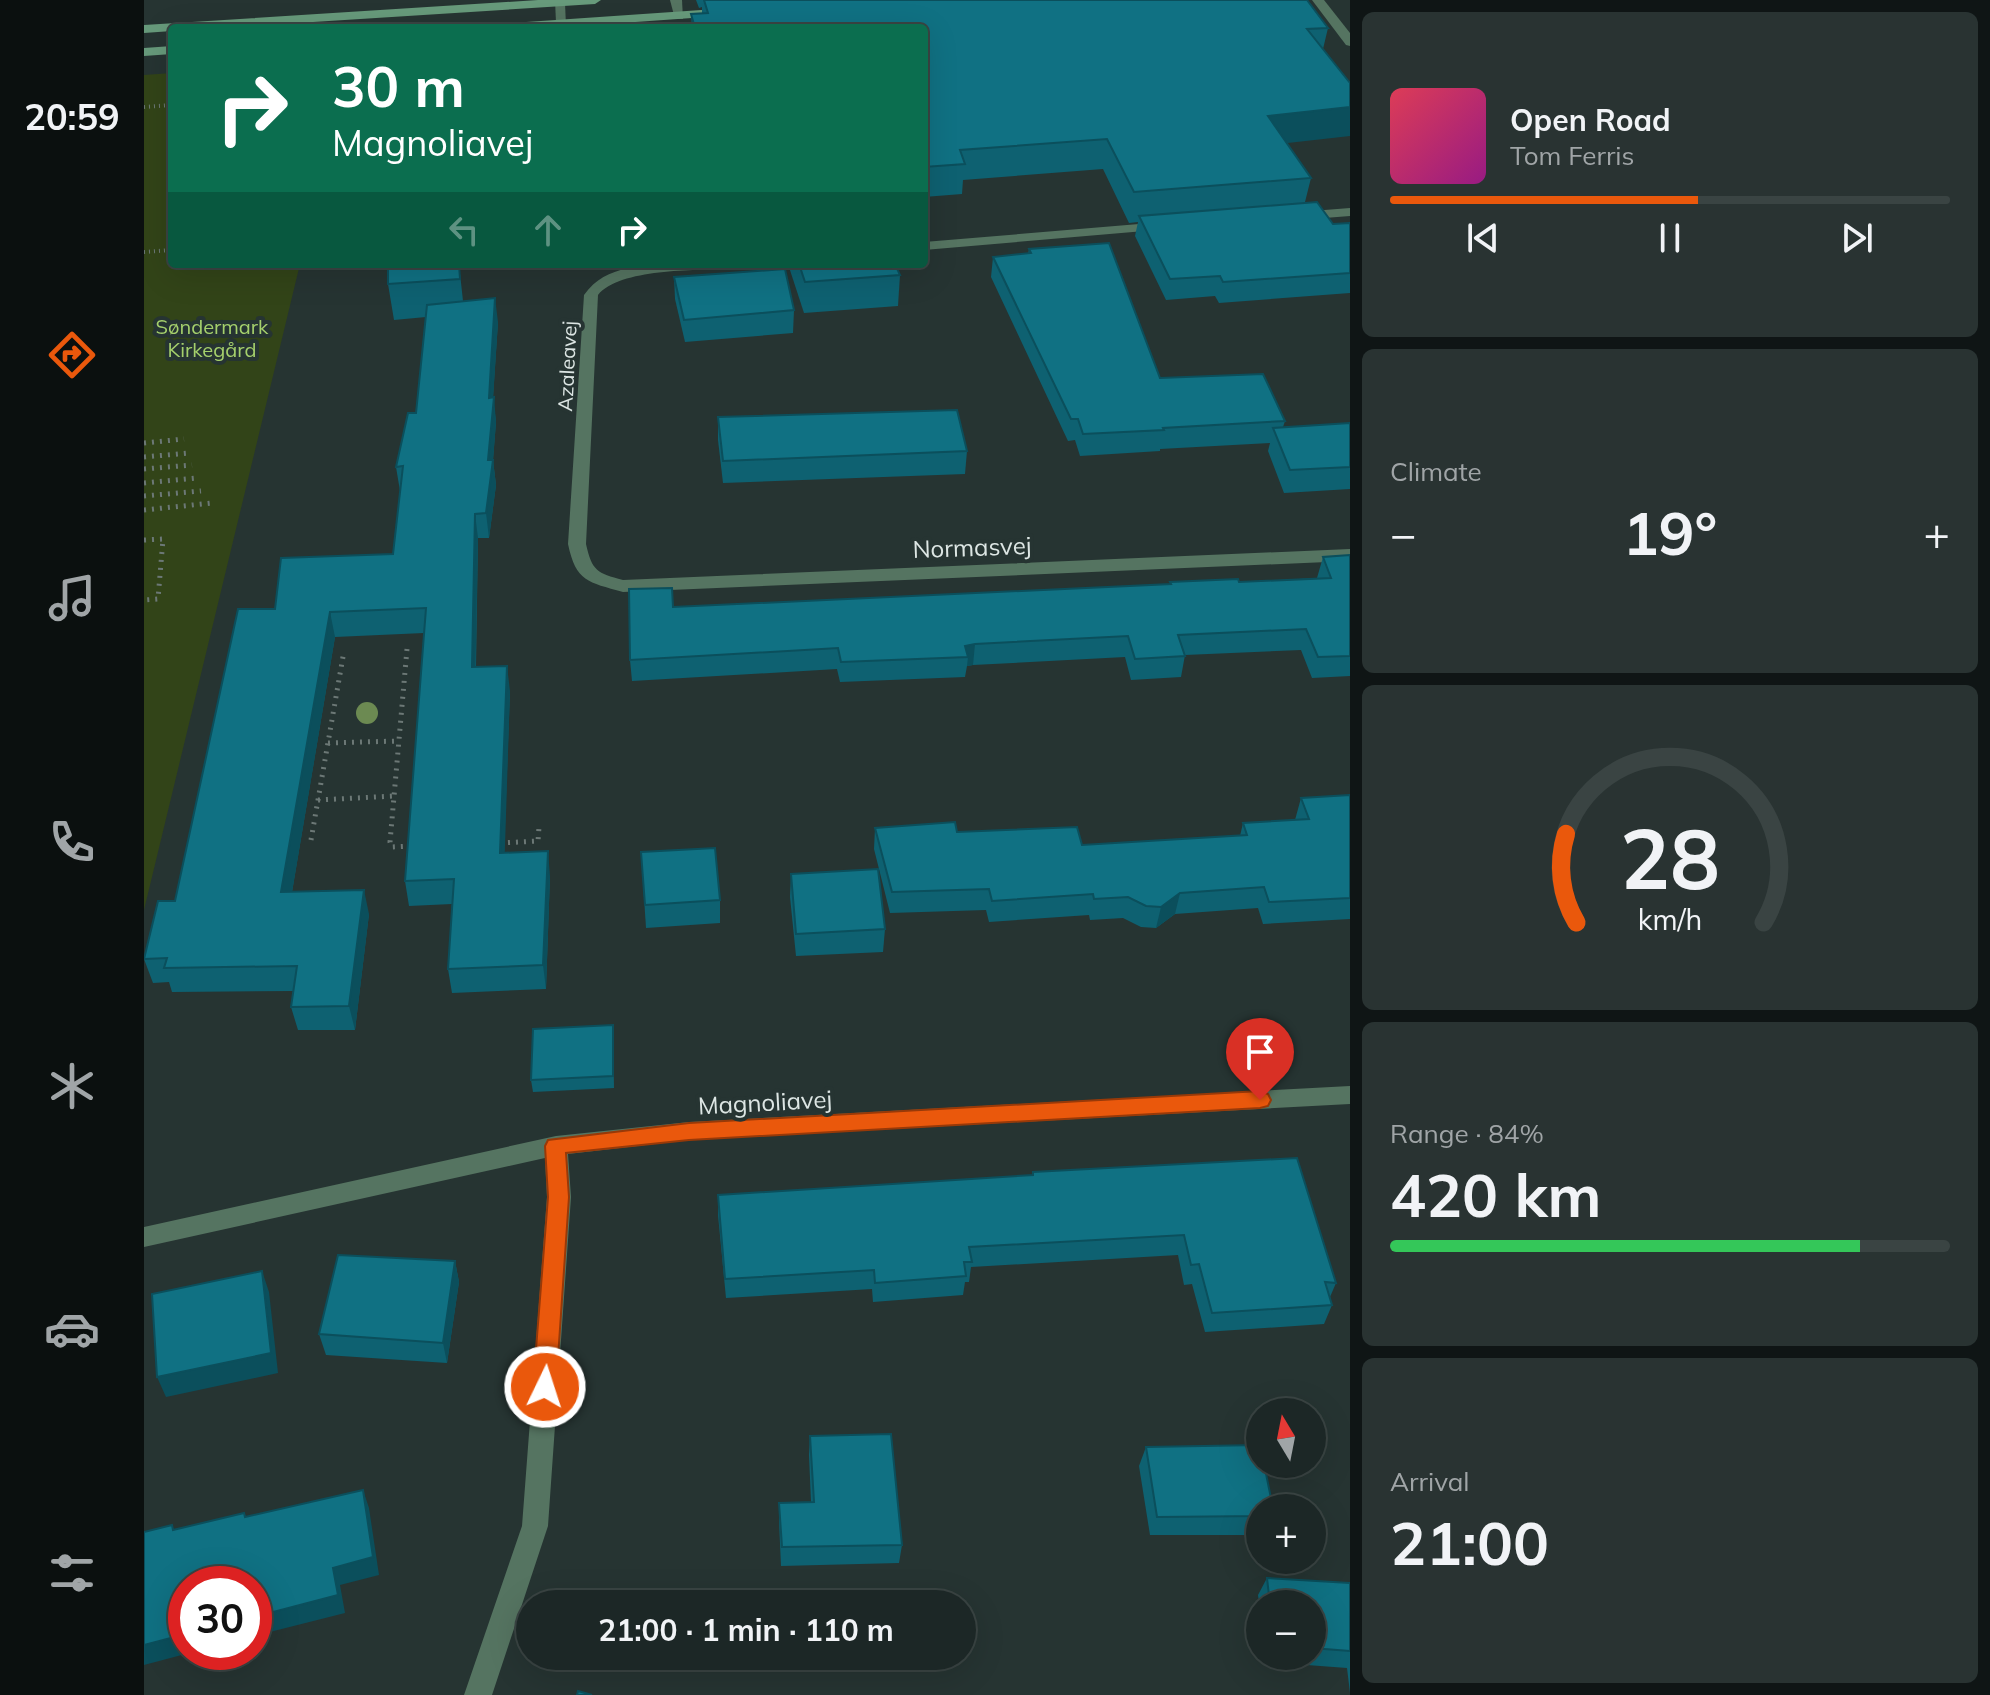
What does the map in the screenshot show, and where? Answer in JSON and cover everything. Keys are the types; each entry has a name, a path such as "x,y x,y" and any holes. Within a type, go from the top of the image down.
{"street":[{"path":"224,24 595,0"},
{"path":"676,0 679,16"},
{"path":"1318,0 1350,42"},
{"path":"559,3 562,23"},
{"path":"549,24 724,13"},
{"path":"144,29 168,27"},
{"path":"144,52 168,50"},
{"path":"1277,218 1350,212"},
{"path":"928,246 1178,225"},
{"name":"Azaleavej","path":"597,579 582,567 577,544 591,295 602,281 627,273 684,268"},
{"name":"Normasvej","path":"597,579 623,586 1350,555"},
{"name":"Magnoliavej","path":"144,1237 556,1146 689,1131 1349,1099"},
{"path":"478,1695 535,1526 559,1197 556,1146"}],"path":[{"path":"144,107 168,105"},
{"path":"144,252 168,250"},
{"path":"144,443 184,439"},
{"path":"144,457 189,453"},
{"path":"144,469 192,465"},
{"path":"144,483 196,478"},
{"path":"144,496 201,491"},
{"path":"144,510 212,503"},
{"path":"144,540 163,539 158,599 144,600"},
{"path":"407,649 392,847 421,846"},
{"path":"311,840 344,651"},
{"path":"328,743 399,741"},
{"path":"318,800 394,796"},
{"path":"494,843 538,841 539,827"}],"green space":[{"name":"Søndermark Kirkegård","path":"168,73 168,268 299,268 144,910 144,75"}],"building":[{"path":"704,0 1307,0 1328,28 1307,29 1350,83 1350,107 1268,116 1311,178 1134,192 1107,139 960,150 965,164 928,167 928,24 694,24 691,14 708,13"},
{"path":"1317,202 1333,224 1350,223 1350,273 1223,282 1220,276 1170,279 1139,216"},
{"path":"1109,243 1160,378 1263,374 1285,421 1083,434 1078,419 1071,419 993,257 1031,253 1029,249"},
{"path":"388,268 459,268 460,279 388,284"},
{"path":"800,268 897,268 900,275 805,282"},
{"path":"785,269 794,310 684,320 674,277"},
{"path":"495,298 489,398 494,397 488,460 493,460 486,513 475,514 472,667 507,666 500,853 548,851 543,965 448,969 454,879 405,881 426,608 330,612 281,892 364,890 349,1006 291,1007 297,966 164,968 167,958 144,959 158,901 175,901 238,609 275,609 281,558 393,554 403,466 396,467 408,413 416,413 427,305"},
{"path":"957,410 967,451 723,461 718,417"},
{"path":"1350,423 1350,467 1290,470 1273,428"},
{"path":"1350,555 1350,656 1318,657 1306,629 1178,635 1185,656 1135,659 1128,636 975,644 965,646 968,657 841,662 838,648 630,660 629,589 672,588 673,607 1238,579 1239,582 1331,578 1323,557"},
{"path":"1350,795 1350,898 1269,902 1264,887 1180,893 1161,907 1146,906 1128,897 1094,899 1093,894 992,901 989,889 892,892 875,828 955,822 957,832 1077,827 1082,845 1247,835 1243,823 1309,819 1301,798"},
{"path":"715,848 720,900 645,905 641,852"},
{"path":"878,869 885,929 796,934 791,874"},
{"path":"613,1025 613,1076 531,1080 533,1029"},
{"path":"1297,1158 1336,1283 1325,1282 1332,1305 1212,1313 1199,1264 1191,1265 1184,1235 969,1247 972,1262 964,1262 966,1276 875,1283 874,1270 725,1279 718,1195 1033,1175 1033,1172"},
{"path":"338,1255 455,1261 443,1343 319,1334"},
{"path":"262,1271 271,1353 157,1377 152,1294"},
{"path":"891,1434 902,1545 782,1547 779,1503 814,1502 810,1436"},
{"path":"1246,1445 1246,1478 1267,1478 1270,1494 1246,1494 1246,1516 1157,1517 1146,1447"},
{"path":"363,1490 373,1557 333,1568 338,1595 272,1612 272,1566 168,1566 168,1639 144,1645 144,1532 172,1525 173,1530 244,1513 245,1517"},
{"path":"1267,1578 1350,1583 1350,1651 1326,1649 1326,1590 1268,1590"}],"route":[{"path":"545,1387 559,1197 556,1146 689,1131 1260,1100"}]}
